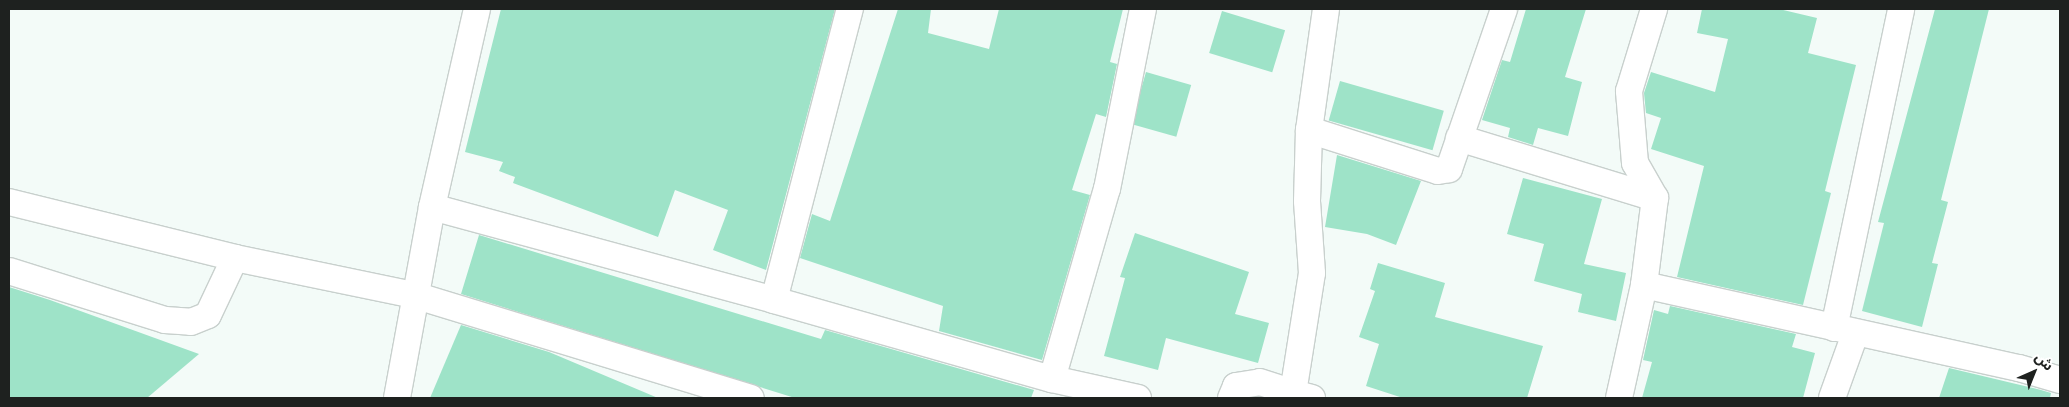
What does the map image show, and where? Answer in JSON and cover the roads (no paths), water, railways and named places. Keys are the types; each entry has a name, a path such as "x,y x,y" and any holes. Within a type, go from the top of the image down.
{"street":[{"path":"397,398 414,295 476,9"},
{"path":"774,300 850,9"},
{"path":"1052,379 1108,189 1143,9"},
{"path":"1230,398 1236,386 1260,382 1302,396 1312,273 1307,201 1309,130 1326,9"},
{"path":"1309,130 1438,171 1449,169 1504,9"},
{"path":"1618,398 1644,286 1655,198 1634,163 1629,91 1654,9"},
{"path":"1832,398 1901,9"},
{"path":"1459,138 1655,198"},
{"path":"9,202 235,258 414,295 751,398"},
{"path":"432,207 774,300 1052,379 1138,398"},
{"path":"9,271 165,320 191,322 208,314 235,258"},
{"path":"1644,286 2019,368 2060,380"}]}
